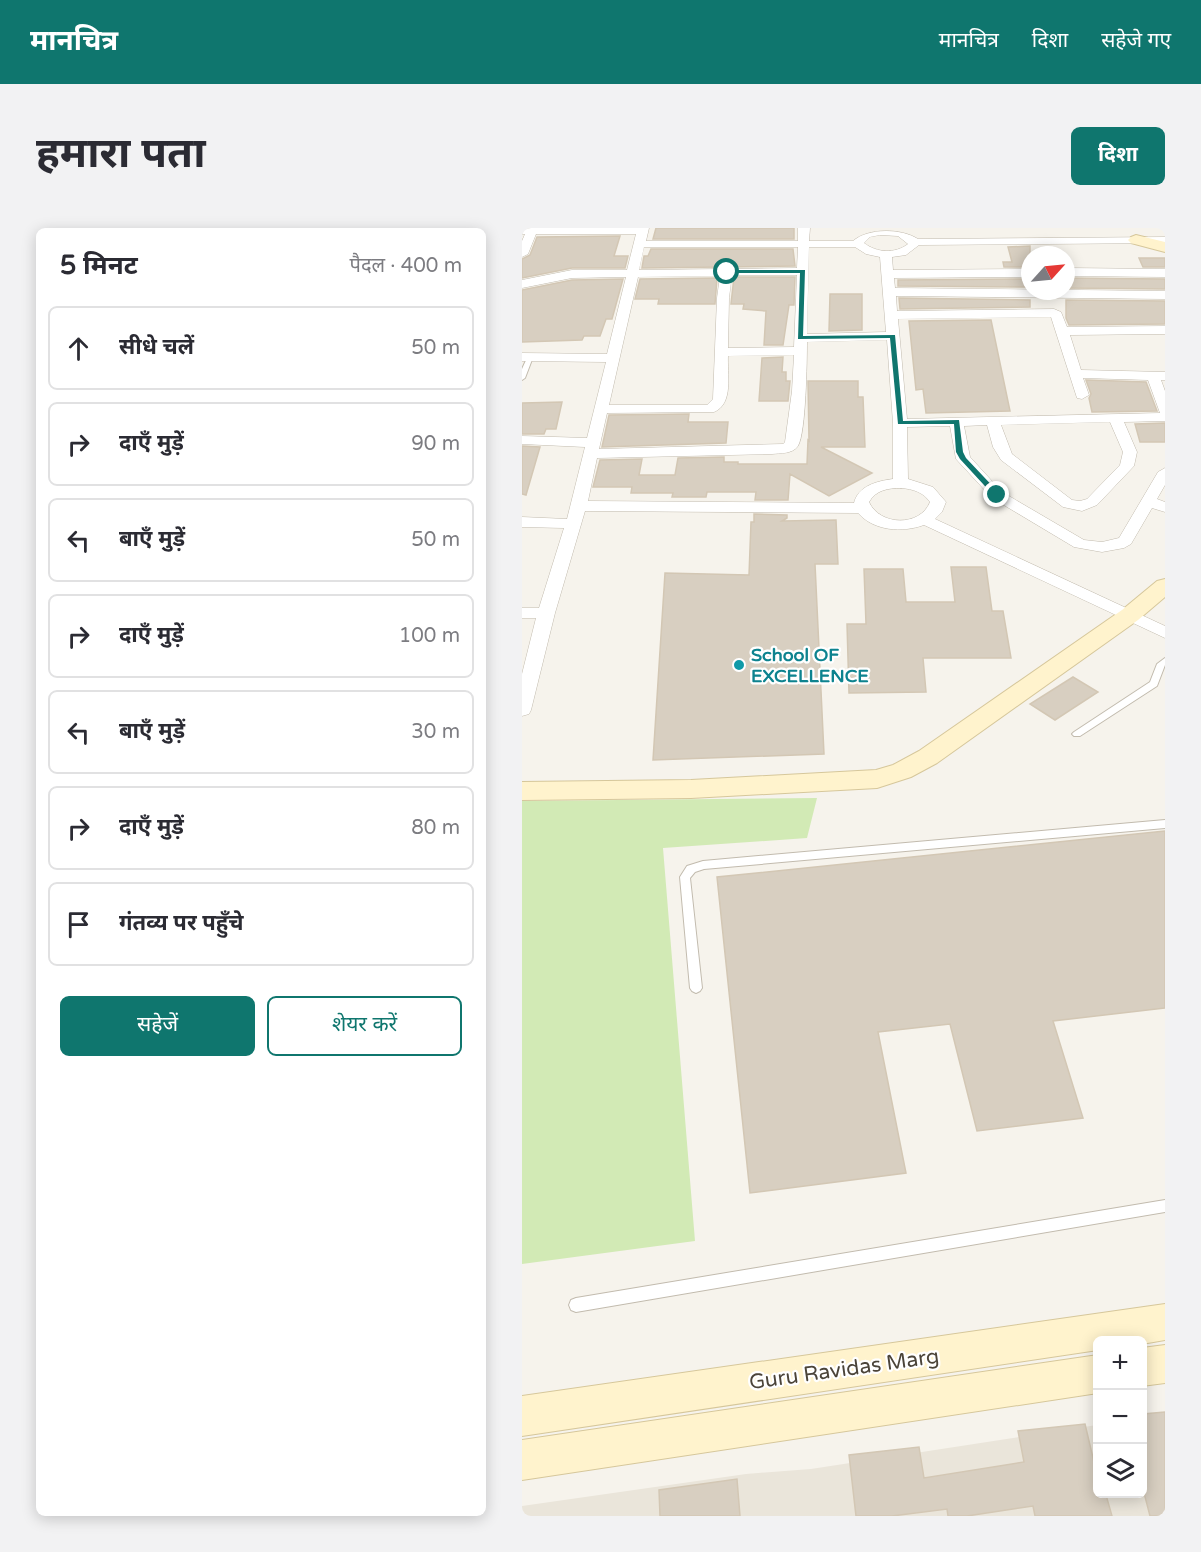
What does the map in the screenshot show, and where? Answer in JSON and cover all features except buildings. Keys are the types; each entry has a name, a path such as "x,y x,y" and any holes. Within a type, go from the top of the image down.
{"street":[{"path":"722,244 724,228"},
{"path":"522,440 592,449 771,450 787,448 794,439 799,391 804,228"},
{"path":"972,228 972,241"},
{"path":"522,254 529,230 642,234 722,244 858,244 868,251 886,254 909,249 914,242"},
{"path":"858,244 863,236 885,230 905,234 914,242 1165,240"},
{"path":"522,710 546,613 579,506 642,234"},
{"path":"1136,240 1165,247"},
{"path":"886,254 900,423 901,483"},
{"path":"1084,272 1117,259"},
{"path":"1075,272 1137,266 1165,273"},
{"path":"522,284 559,275 633,271 803,271"},
{"path":"600,409 714,407 720,400 723,298 727,272"},
{"path":"887,274 1021,273"},
{"path":"889,292 1165,295"},
{"path":"1116,295 1126,321"},
{"path":"1062,331 1126,321 1161,323 1151,295"},
{"path":"891,315 1050,312 1058,315 1082,394"},
{"path":"722,352 893,336"},
{"path":"526,357 613,358"},
{"path":"1075,374 1159,376 1165,410"},
{"path":"900,423 1165,417"},
{"path":"993,421 1000,447 1006,457 1068,504 1076,506 1092,502 1127,466 1130,452 1115,418"},
{"path":"957,422 960,452 970,468 997,495 1080,544 1102,547 1118,545 1125,541 1165,472"},
{"path":"901,483 920,486 935,496 938,502 937,509 925,520 904,524 893,524 873,518 862,508 861,502 869,490 886,484 901,483"},
{"path":"1148,501 1165,507"},
{"path":"579,506 862,508"},
{"path":"925,520 1165,633"},
{"path":"522,522 573,524"},
{"path":"522,791 691,789 877,779 902,771 928,757 1163,592"},
{"path":"522,613 546,613"},
{"name":"Guru Ravidas Marg","path":"522,1416 1165,1322"},
{"path":"1147,1366 1165,1364"},
{"path":"522,1460 1093,1375"}],"lane":[{"path":"522,378 526,357"},
{"path":"1077,734 1154,684 1161,664 1165,661"},
{"path":"696,988 685,877 691,869 703,865 1165,824"},
{"path":"576,1305 1165,1206"}],"shaded area":[{"path":"1165,1415 1165,1516 522,1516 522,1506 746,1474 811,1469 1093,1426 1093,1498 1147,1498 1147,1417"}],"green space":[{"path":"817,798 807,838 663,848 695,1241 522,1264 522,801"}],"place":[{"name":"School OF EXCELLENCE","path":"739,665"}],"route":[{"path":"727,272 803,271 800,338 893,336 900,423 957,422 960,452 963,459 997,495"}]}
